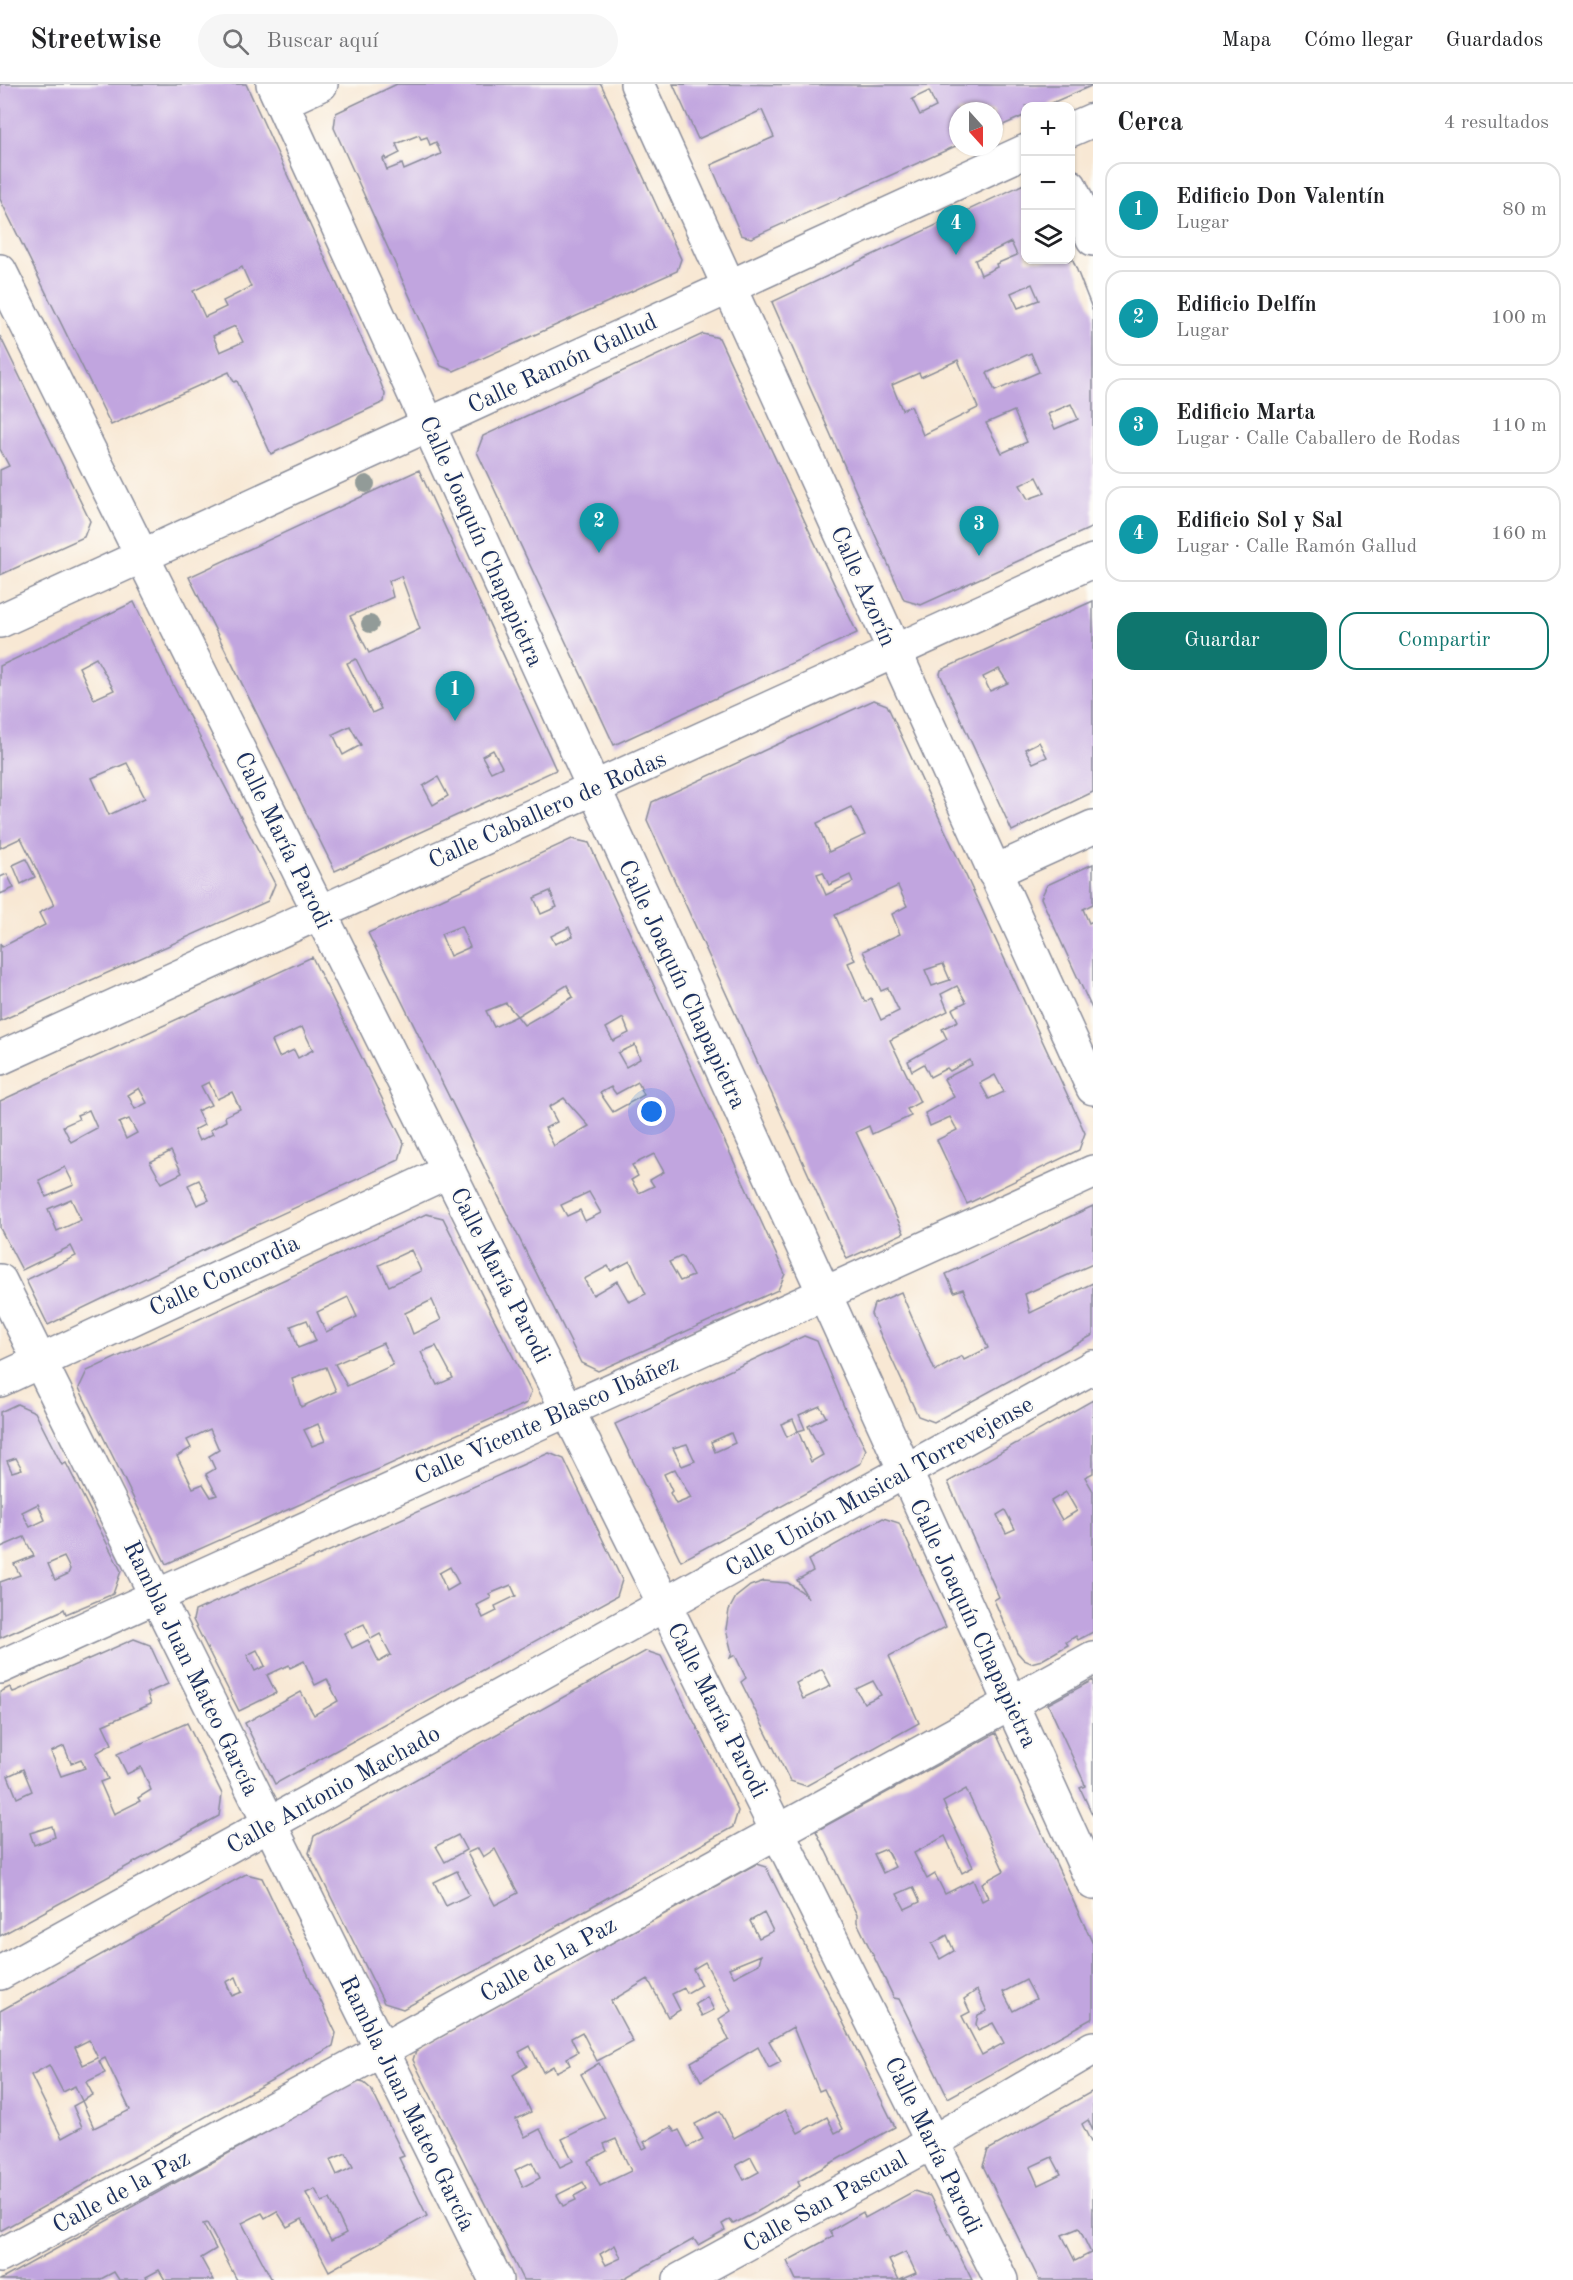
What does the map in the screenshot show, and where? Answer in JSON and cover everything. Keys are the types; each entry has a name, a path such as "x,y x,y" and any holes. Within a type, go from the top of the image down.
{"street":[{"path":"281,90 321,84"},
{"name":"Calle Azorín","path":"637,84 1093,1088"},
{"name":"Calle Joaquín Chapapietra","path":"281,90 428,424 1093,1883"},
{"path":"1075,128 1093,120"},
{"name":"Calle Ramón Gallud","path":"0,621 1021,153"},
{"path":"1075,196 1093,239"},
{"name":"Calle María Parodi","path":"0,271 1001,2280"},
{"name":"Calle Caballero de Rodas","path":"0,1058 1093,561"},
{"path":"994,872 1093,827"},
{"name":"Calle Concordia","path":"0,1380 449,1171"},
{"name":"Calle Vicente Blasco Ibáñez","path":"0,1667 1093,1172"},
{"name":"Rambla Juan Mateo García","path":"0,1281 496,2280"},
{"name":"Calle Unión Musical Torrevejense","path":"666,1604 1093,1367"},
{"name":"Calle Antonio Machado","path":"0,1973 666,1604"},
{"name":"Calle de la Paz","path":"0,2256 382,2050 1093,1658"},
{"name":"Calle San Pascual","path":"680,2280 933,2142 1093,2048"}],"building":[{"path":"0,84 246,84 371,359 385,394 384,402 271,454 237,381 234,382 229,372 111,425 0,199","holes":["242,267 251,287 223,301 226,307 205,317 193,291","235,326 243,342 220,352 213,336"]},
{"path":"397,84 601,84 681,259 677,271 454,371 441,366 334,128 336,113","holes":["419,135 421,139 427,137 430,145 436,142 441,154 404,170 402,164 387,170 383,159 385,157 386,160 400,153 396,144"]},
{"path":"673,84 1093,85 1054,102 1021,102 1021,117 1003,125 1003,102 949,102 949,149 751,238 741,235 711,165 774,137 762,110 698,139","holes":["929,91 936,107 920,115 912,99"]},
{"path":"1021,185 1021,264 1075,264 1093,311 1093,527 921,605 904,600 772,302","holes":["1011,242 1017,255 996,264 997,267 981,275 975,260","1032,284 1039,300 1018,308 1011,293","1031,353 1039,372 995,391 987,373","958,360 978,408 923,435 911,406 902,410 892,385 919,373 921,377","1071,404 1078,419 1055,429 1048,414","1014,411 1027,442 1002,453 986,423","1037,477 1045,493 1028,499 1020,485"]},
{"path":"703,334 719,338 857,633 614,745 477,452 483,436"},
{"path":"0,336 90,521 84,537 0,575 0,470 9,466 0,449"},
{"path":"419,470 556,770 335,871 189,577","holes":["401,576 420,629 369,653 350,616 393,597 389,581","356,659 381,709 372,713 347,663","350,726 361,745 343,755 333,734","493,750 502,767 491,772 482,756","438,777 448,796 433,805 423,786"]},
{"path":"1093,601 1093,792 1012,831 940,674 941,670","holes":["999,669 1008,683 990,691 983,677","1039,742 1047,757 1033,763 1025,749"]},
{"path":"134,602 174,687 275,884 268,901 0,1021 0,943 2,947 45,925 39,913 54,905 21,838 0,848 0,666","holes":["96,658 114,690 94,699 79,667","127,763 145,798 109,815 92,778"]},
{"path":"874,700 887,705 1085,1133 1079,1150 967,1204 937,1140 957,1130 950,1117 930,1126 925,1113 954,1097 944,1079 972,1065 970,1060 950,1071 947,1068 930,1077 924,1064 912,1071 908,1061 947,1039 942,1029 958,1021 952,1009 966,1002 957,986 941,994 948,1011 890,1040 920,1102 907,1109 911,1116 872,1134 869,1126 856,1132 904,1233 847,1259 647,820 652,802","holes":["851,807 865,835 829,852 817,823","823,872 829,885 850,875 853,882 826,895 817,874","898,886 907,906 892,914 900,934 863,951 881,991 888,988 899,1011 881,1020 871,998 865,1002 848,963 855,960 835,915","943,964 950,980 932,986 925,970","995,1075 1004,1092 989,1099 980,1083"]},
{"path":"572,839 589,843 785,1274 778,1290 598,1371 581,1363 368,933","holes":["550,891 557,907 541,914 534,898","461,926 470,947 450,956 441,934","569,927 573,936 555,944 551,936","567,985 573,997 524,1025 517,1016","506,1003 517,1016 494,1027 486,1011","623,1018 629,1033 613,1041 606,1028","635,1045 640,1059 626,1067 618,1053","638,1082 644,1095 613,1112 600,1093 611,1087 616,1094","564,1098 589,1126 554,1146 545,1128 557,1122 549,1107","654,1154 664,1172 650,1180 654,1186 639,1193 631,1180 638,1176 632,1165","589,1192 601,1213 585,1221 580,1210 567,1216 561,1205","682,1256 693,1276 680,1281 669,1262","630,1261 646,1294 629,1302 617,1281 593,1295 584,1279 608,1266 611,1271"]},
{"path":"26,859 35,877 21,884 13,865"},
{"path":"1093,864 1093,904 1083,909 1089,923 1093,921 1093,1011 1041,898 1047,885"},
{"path":"7,874 14,888 0,894 0,877"},
{"path":"312,957 404,1143 399,1160 216,1244 48,1325 26,1280 76,1256 71,1246 22,1270 0,1228 0,1101","holes":["302,1027 313,1050 298,1058 294,1050 279,1057 272,1041","209,1082 217,1099 232,1092 240,1109 225,1116 226,1121 210,1130 213,1134 199,1141 194,1130 204,1125 197,1111 211,1105 201,1086","139,1088 147,1103 135,1109 128,1095","89,1110 97,1128 71,1142 63,1126 79,1119 77,1115","129,1119 137,1133 126,1139 119,1123","171,1151 182,1173 162,1183 150,1162","65,1167 74,1185 46,1197 39,1180","199,1180 209,1200 197,1205 188,1185","71,1199 81,1220 57,1231 48,1209"]},
{"path":"1093,1206 1093,1264 1025,1294 1030,1313 1093,1283 1093,1335 934,1422 918,1416 871,1314 874,1304 901,1292 935,1371 962,1356 964,1360 988,1348 963,1289 954,1292 946,1274"},
{"path":"426,1214 443,1218 531,1392 527,1403 166,1564 79,1388 87,1371","holes":["411,1250 421,1271 389,1286 379,1265","348,1297 357,1317 326,1332 317,1312","432,1300 441,1320 413,1334 405,1313","307,1320 316,1341 298,1348 291,1326","383,1343 393,1365 347,1386 335,1364","436,1346 453,1378 437,1385 421,1352","326,1367 336,1391 301,1407 292,1379","318,1424 325,1441 312,1446 304,1430","210,1429 219,1450 209,1456 215,1469 206,1474 217,1495 211,1497 203,1484 193,1488 177,1456 191,1448 187,1440"]},
{"path":"804,1336 817,1341 845,1409 866,1450 861,1463 681,1561 615,1424","holes":["820,1406 826,1417 808,1426 823,1455 811,1462 798,1431 805,1429 799,1415","793,1419 798,1431 787,1437 781,1424","731,1433 735,1443 715,1452 711,1442","687,1444 695,1461 682,1466 673,1448","675,1469 691,1498 676,1504 670,1493 672,1491 664,1474"]},
{"path":"1093,1400 1093,1473 1085,1477 1093,1491 1093,1632 1078,1640 1076,1636 1066,1642 1068,1645 1042,1660 1031,1663 1024,1660 1017,1652 994,1600 999,1597 948,1482","holes":["1066,1492 1077,1511 1062,1520 1051,1501","1005,1510 1015,1529 1006,1533 997,1515"]},
{"path":"17,1404 35,1412 62,1465 66,1463 121,1571 113,1594 66,1614 64,1609 0,1638 0,1582 20,1575 14,1564 34,1556 24,1537 1,1547 0,1545 0,1412","holes":["16,1458 22,1469 12,1472 7,1461","38,1504 45,1520 30,1527 22,1512","64,1557 70,1569 68,1574 55,1580 48,1564"]},
{"path":"549,1453 564,1459 622,1580 617,1596 275,1784 245,1723 301,1692 314,1715 338,1701 327,1679 315,1685 304,1661 267,1675 276,1693 239,1711 193,1620 195,1611","holes":["450,1567 459,1584 447,1591 439,1573","511,1585 516,1596 495,1606 497,1611 483,1618 477,1605 491,1598 489,1594","364,1624 371,1639 380,1634 391,1655 379,1662 368,1640 352,1648 344,1633","257,1650 265,1666 255,1671 247,1655"]},
{"path":"883,1518 899,1523 946,1627 889,1656 919,1723 806,1786 790,1781 741,1682 746,1678 735,1655 730,1658 732,1653 726,1629 729,1610 736,1597 750,1586 764,1581 788,1583 808,1598 797,1580 813,1571 808,1560","holes":["822,1669 831,1686 803,1699 796,1683","873,1681 881,1695 864,1703 856,1689"]},
{"path":"134,1639 150,1645 168,1684 147,1693 151,1704 103,1725 112,1744 96,1753 108,1779 100,1782 114,1814 140,1801 138,1798 151,1790 141,1767 127,1774 117,1754 187,1723 222,1794 219,1816 0,1936 0,1692 10,1687 13,1692","holes":["64,1746 71,1763 81,1759 85,1768 61,1776 51,1752","23,1769 32,1791 17,1798 8,1776","52,1826 55,1837 34,1845 30,1833"]},
{"path":"646,1651 661,1656 738,1811 733,1827 518,1948 403,2009 384,2003 309,1853 314,1836","holes":["458,1835 466,1850 445,1862 436,1846","478,1848 483,1857 495,1849 518,1893 495,1905 467,1853","457,1871 469,1895 446,1906 434,1882"]},
{"path":"1093,1680 1093,1816 1080,1788 1085,1786 1084,1782 1048,1704"},
{"path":"996,1733 1093,1944 1093,2018 948,2098 899,1999 894,1998 816,1831","holes":["966,1789 1004,1871 982,1883 988,1898 982,1901 973,1880 945,1894 935,1874 927,1879 914,1853 945,1836 962,1873 973,1867 943,1802","886,1849 895,1867 883,1873 874,1854","913,1887 920,1902 905,1909 897,1894","947,1935 954,1951 940,1959 932,1944","1026,1980 1036,1999 1013,2011 1003,1992","977,1990 987,2011 978,2015 976,2024 978,2030 993,2023 1004,2043 982,2055 962,2016 970,2012 964,1999"]},
{"path":"756,1864 766,1867 895,2127 801,2180 798,2182 800,2186 755,2213 733,2224 730,2220 722,2224 725,2230 698,2245 694,2239 621,2280 523,2280 413,2060 416,2050","holes":["764,1913 773,1931 759,1938 750,1921","761,1955 759,1964 734,1977 729,1968","705,1962 731,2011 719,2019 729,2040 691,2062 701,2081 758,2047 769,2068 781,2062 769,2041 793,2027 819,2091 824,2089 843,2129 835,2133 827,2117 798,2133 785,2110 734,2138 720,2111 695,2124 703,2139 688,2147 679,2130 675,2132 671,2127 644,2142 647,2147 643,2149 599,2063 581,2074 605,2118 562,2139 573,2161 560,2167 540,2129 525,2137 516,2119 531,2112 513,2075 527,2066 519,2052 530,2046 543,2072 553,2066 556,2072 570,2065 567,2058 578,2052 571,2038 582,2032 597,2061 633,2042 611,2001 648,1979 668,2017 680,2010 672,1994 684,1988 687,1993 701,1985 693,1969","616,2139 631,2171 600,2186 588,2161 607,2151 604,2144","751,2157 759,2172 744,2180 736,2165","532,2162 540,2178 523,2187 515,2170","583,2182 587,2189 574,2196 576,2200 563,2206 557,2195","615,2245 621,2258 606,2265 600,2254"]},
{"path":"246,1874 262,1878 336,2033 333,2046 0,2231 0,2011","holes":["236,1977 242,1992 232,1996 226,1982","89,2040 98,2058 83,2065 75,2047","105,2058 130,2110 94,2128 82,2101 93,2095 86,2082 105,2073 99,2061","49,2065 63,2092 75,2086 82,2101 73,2106 82,2127 62,2138 31,2075"]},
{"path":"707,1997 714,2010 702,2016 695,2004"},
{"path":"356,2081 364,2083 371,2089 404,2156 399,2158 427,2216 329,2271 302,2219 287,2227 277,2211 265,2218 262,2213 242,2223 272,2280 237,2280 207,2223 203,2224 216,2249 201,2258 213,2280 165,2280 159,2270 146,2277 148,2280 119,2280 114,2272 99,2280 0,2280 292,2118 292,2114","holes":["346,2153 353,2167 337,2175 330,2160","315,2189 322,2202 330,2199 346,2233 331,2241 306,2193"]},
{"path":"1093,2091 1093,2131 1088,2120 1082,2124 1091,2142 1093,2141 1093,2280 1039,2280 983,2166 988,2150","holes":["1052,2157 1061,2174 1038,2185 1030,2167","1079,2228 1091,2253 1075,2261 1062,2235"]},
{"path":"914,2191 930,2196 972,2280 900,2280 916,2273 906,2252 889,2260 899,2280 796,2280 787,2261 830,2238 833,2236 830,2231 863,2212 865,2218"}],"place":[{"name":"Edificio Sol y Sal","path":"956,255"},
{"name":"Edificio Delfín","path":"599,553"},
{"name":"Edificio Marta","path":"979,556"},
{"name":"Edificio Don Valentín","path":"455,721"}]}
